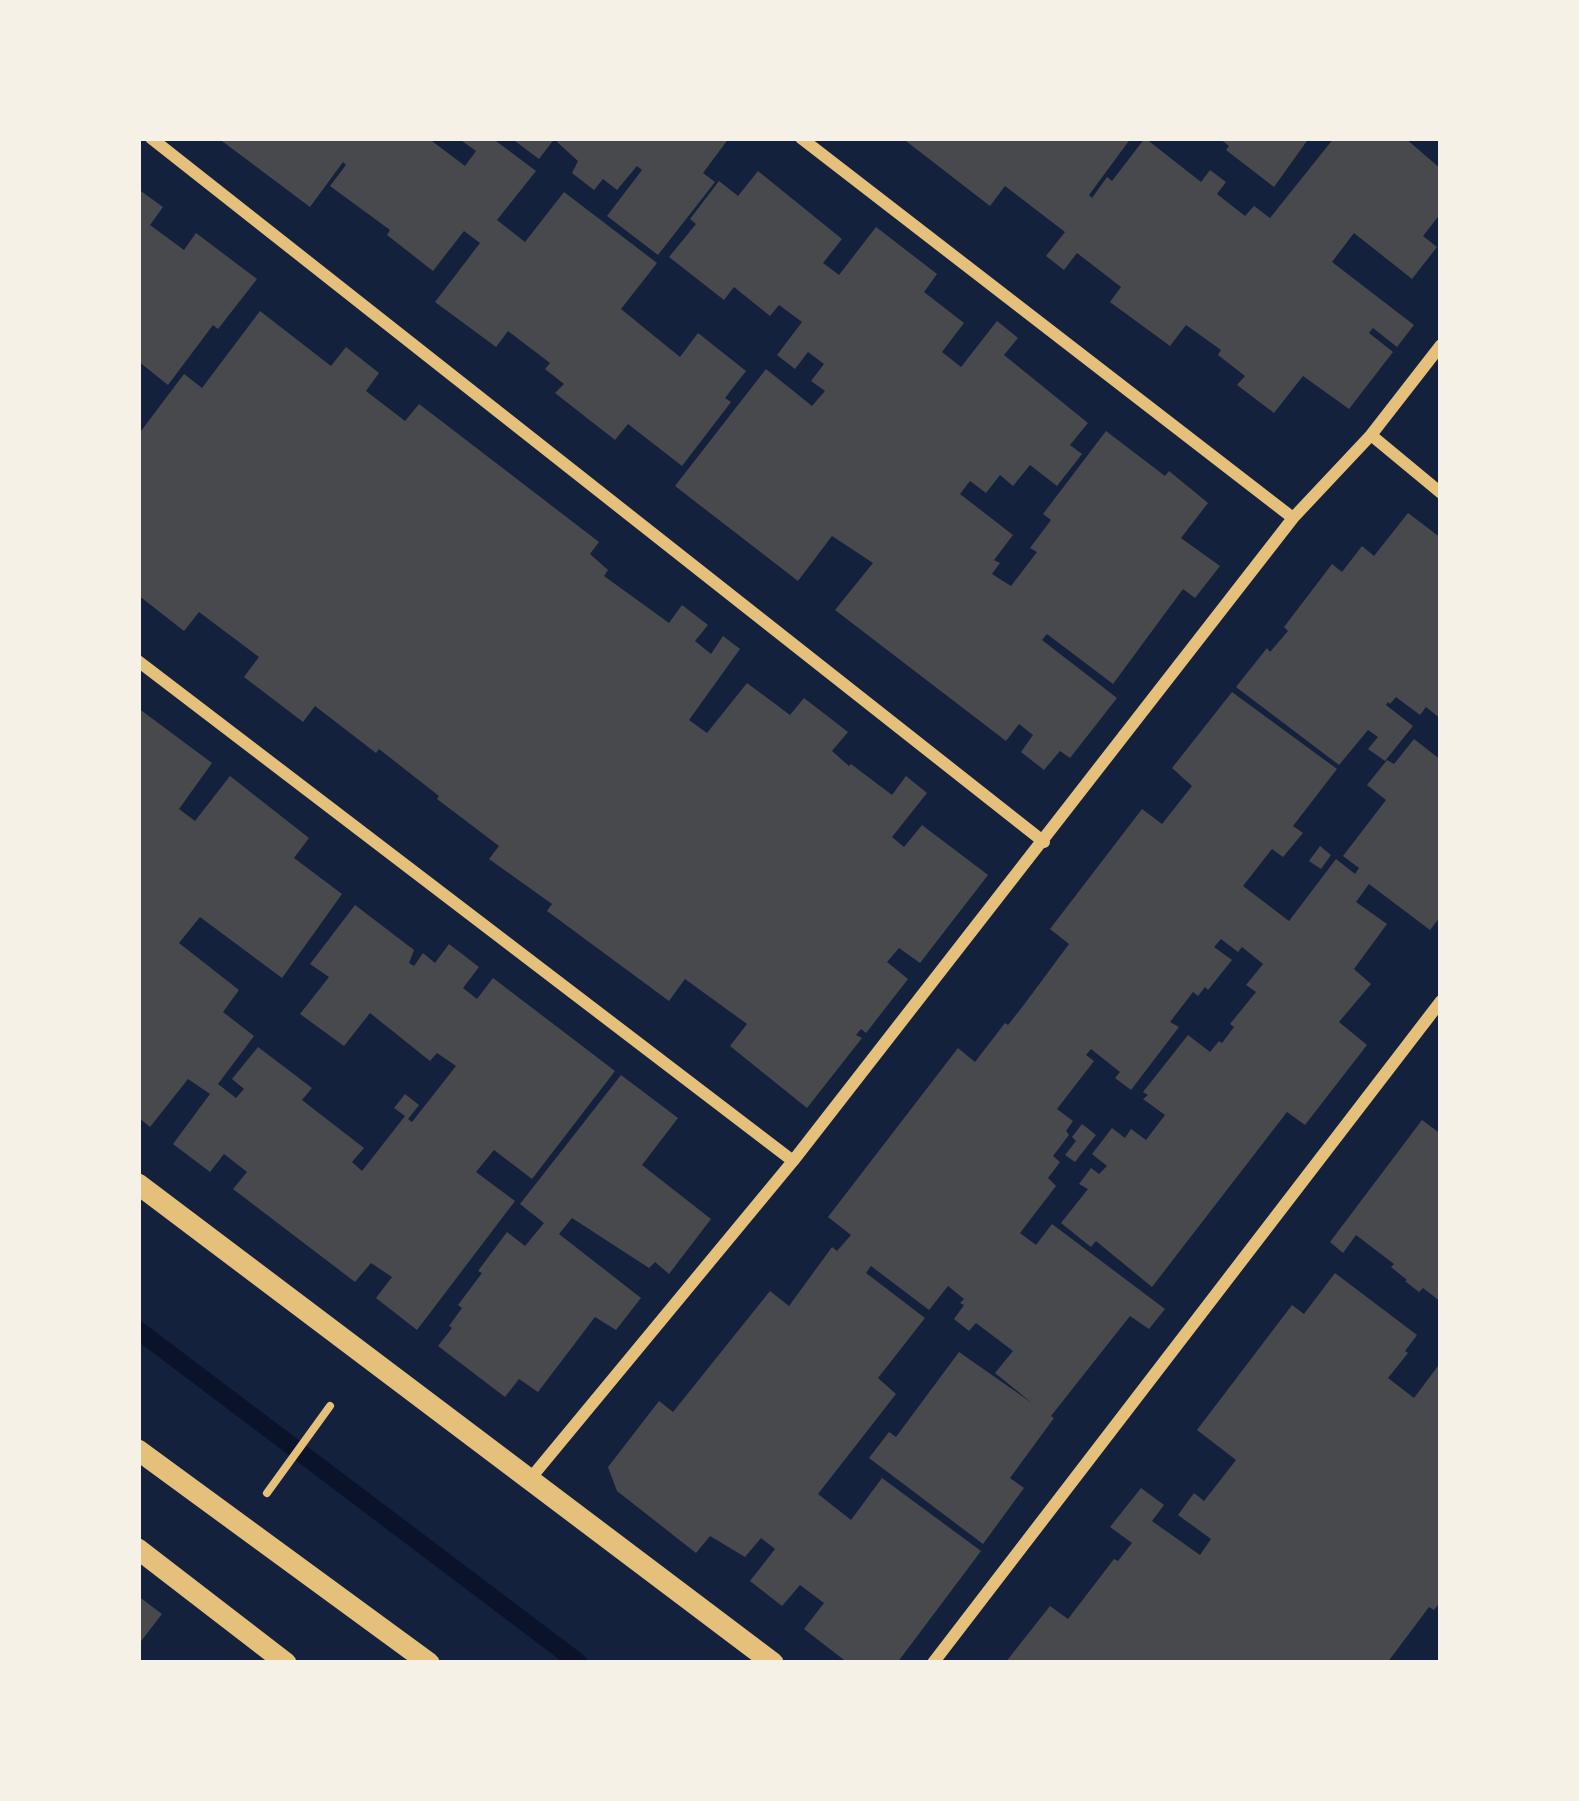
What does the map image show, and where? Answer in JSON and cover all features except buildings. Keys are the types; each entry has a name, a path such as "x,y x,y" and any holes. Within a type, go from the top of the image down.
{"street":[{"path":"151,138 1044,842"},
{"path":"801,138 1293,518"},
{"path":"530,1479 794,1161 1293,518 1371,435 1441,345"},
{"path":"1371,435 1441,493"},
{"path":"138,661 794,1161"},
{"path":"933,1663 1441,1001"},
{"path":"138,1184 773,1663"},
{"path":"138,1450 429,1663"},
{"path":"138,1549 286,1663"}],"path":[{"path":"268,1492 330,1406"}],"waterway":[{"path":"138,1330 579,1663"}]}
